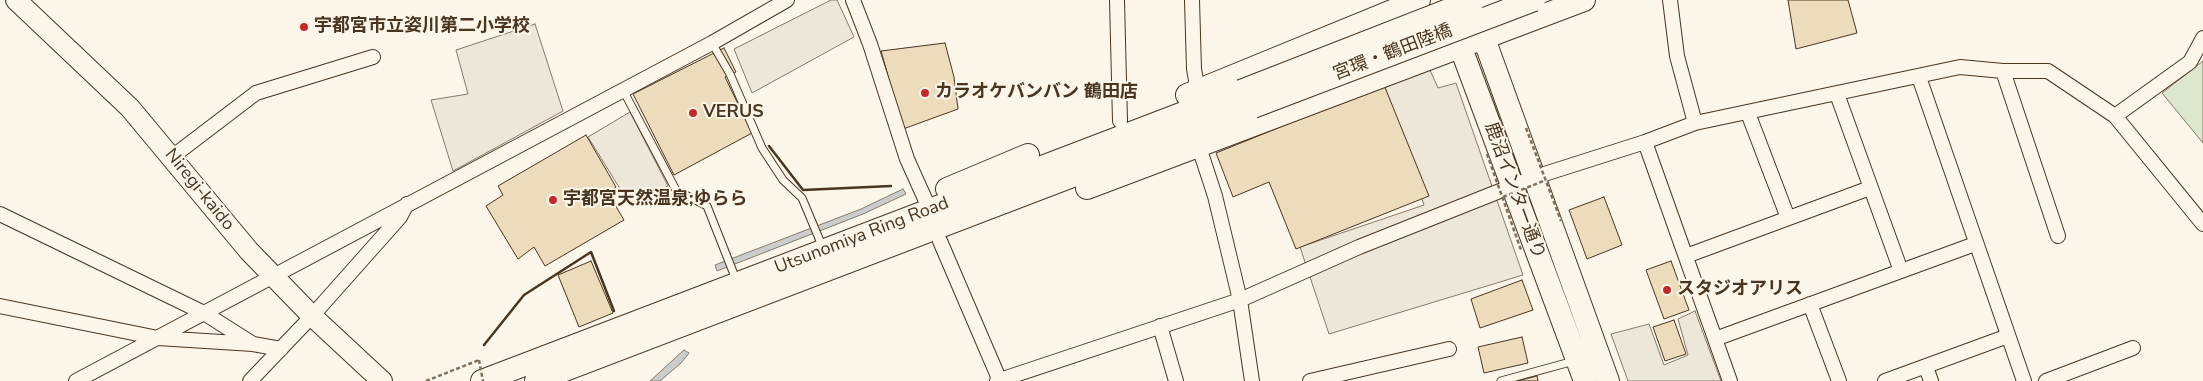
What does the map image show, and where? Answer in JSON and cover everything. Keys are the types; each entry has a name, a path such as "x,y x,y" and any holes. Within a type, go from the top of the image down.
{"main road":[{"path":"873,233 925,200 980,174 1198,91 1419,0"},
{"name":"鹿沼インター通り","path":"1444,0 1507,192 1581,371"},
{"name":"鹿沼インター通り","path":"1470,0 1540,179 1608,381"},
{"name":"宮環・鶴田陸橋","path":"1247,99 1474,0"},
{"name":"宮環・鶴田陸橋","path":"1247,99 1534,0"},
{"path":"862,258 940,241 1198,147 1483,36 1584,0"},
{"name":"Utsunomiya Ring Road","path":"481,374 735,276 821,245 873,233 1247,99"},
{"name":"Utsunomiya Ring Road","path":"536,381 862,258 1247,99"}],"street":[{"name":"Niregi-kaido","path":"16,0 130,108 243,244 312,316 382,381"},
{"path":"76,381 712,43 787,0"},
{"path":"853,0 870,44 907,160 925,200"},
{"path":"1117,0 1120,121"},
{"path":"1192,0 1194,69 1198,91"},
{"path":"1670,0 1677,56 1695,123"},
{"path":"2114,116 2190,62 2203,38"},
{"path":"172,157 256,93 373,57"},
{"path":"940,241 999,381 1240,300 1358,247 1695,123 1960,67 2003,71 2048,71 2114,116 2203,224"},
{"path":"2003,71 2058,236"},
{"path":"1919,77 1975,244 2024,381"},
{"path":"1837,94 1901,271"},
{"path":"1748,113 1788,218"},
{"path":"1645,142 1730,381"},
{"path":"1198,147 1215,196 1240,300 1252,381"},
{"path":"1686,256 1870,188"},
{"path":"250,381 312,316 400,217 407,204"},
{"path":"0,214 204,313 253,344"},
{"path":"1715,339 1975,244"},
{"path":"1810,304 1839,381"},
{"path":"0,306 158,338 253,344 281,349"},
{"path":"1160,326 1176,381"},
{"path":"1885,381 2008,336"},
{"path":"2046,381 2133,348"},
{"path":"1310,381 1449,349"},
{"path":"1926,367 1931,381"}],"lane":[{"path":"712,43 730,74 762,148 783,180 802,198 821,245"},
{"path":"623,90 676,190 707,206 735,276"},
{"path":"1501,381 1581,371"}],"path":[{"path":"1526,128 1540,179 1561,221"},
{"path":"1487,154 1507,192 1521,250"},
{"path":"1507,192 1540,179"},
{"path":"426,381 481,374"}],"green space":[{"path":"2203,61 2203,143 2162,93"}],"shaded area":[{"path":"831,0 837,0 854,37 752,93 734,49"},
{"path":"535,24 563,111 453,171 431,100 468,94 456,50"},
{"path":"1430,70 1438,88 1456,83 1523,275 1329,334 1300,247 1424,205 1384,85"},
{"path":"630,112 668,186 630,205 588,137"},
{"path":"903,189 906,194 863,214 717,271 715,265 861,209"},
{"path":"1695,311 1721,381 1628,381 1611,334 1649,324 1664,365 1688,355 1678,319"},
{"path":"684,350 689,353 681,363 660,381 650,381"}],"building":[{"path":"1788,0 1848,0 1857,33 1796,49"},
{"name":"カラオケバンバン 鶴田店","path":"945,43 954,77 958,109 903,129 881,51"},
{"name":"VERUS","path":"724,48 736,72 725,77 752,133 674,175 633,94"},
{"path":"1384,85 1429,196 1296,249 1269,182 1233,197 1216,153"},
{"name":"宇都宮天然温泉;ゆらら","path":"586,135 616,187 608,193 624,220 545,266 534,247 518,259 486,206 503,195 498,186"},
{"path":"1604,197 1622,245 1587,259 1569,210"},
{"path":"591,261 613,313 579,327 558,275"},
{"name":"スタジオアリス","path":"1671,261 1689,310 1664,319 1646,270"},
{"path":"1522,280 1533,310 1480,328 1471,299"},
{"path":"1674,320 1686,354 1665,361 1653,327"},
{"path":"1522,337 1528,363 1484,373 1478,347"},
{"path":"1537,376 1538,381 1517,381"}],"wall":[{"path":"769,146 803,190 891,186"},
{"path":"484,345 524,295 591,252 614,311"}],"place":[{"name":"宇都宮市立姿川第二小学校","path":"304,27"},
{"name":"カラオケバンバン 鶴田店","path":"925,93"},
{"name":"VERUS","path":"693,113"},
{"name":"宇都宮天然温泉;ゆらら","path":"553,200"},
{"name":"スタジオアリス","path":"1667,290"}]}
